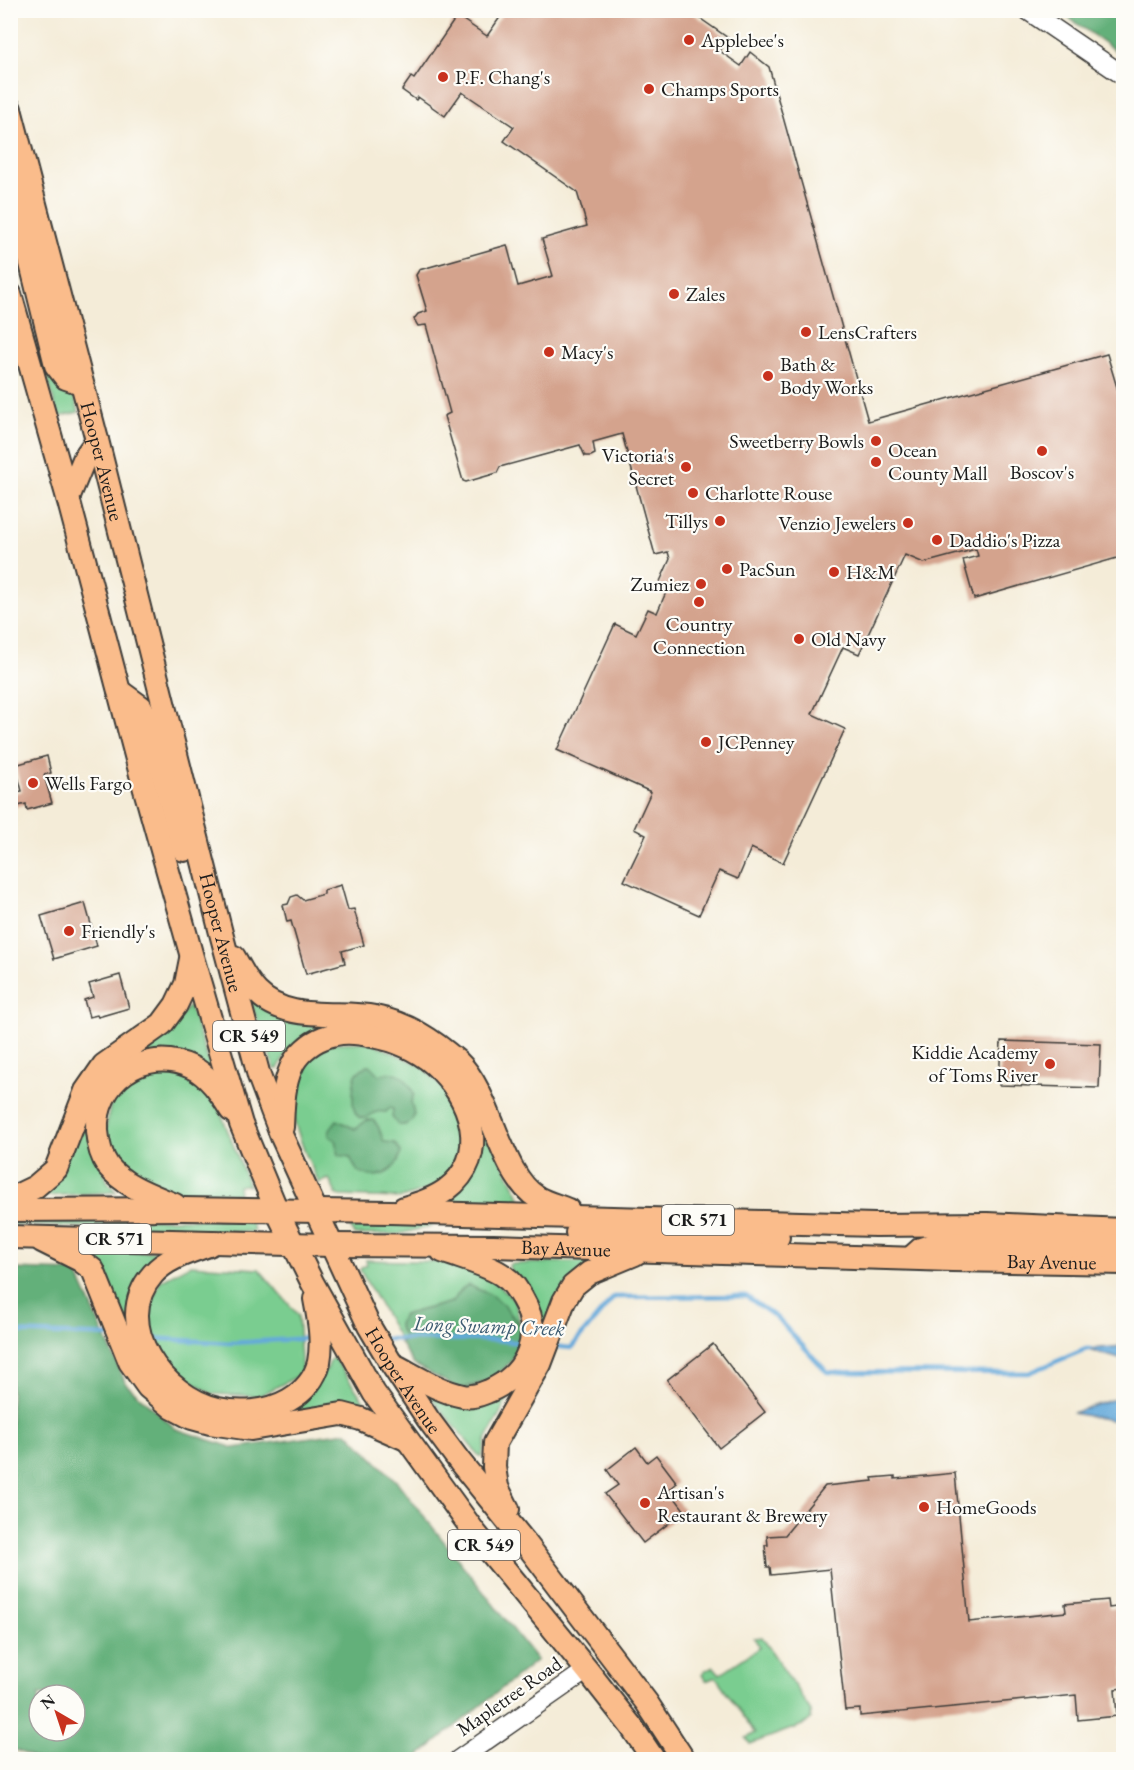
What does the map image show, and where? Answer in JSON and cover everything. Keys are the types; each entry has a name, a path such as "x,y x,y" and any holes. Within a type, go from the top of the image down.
{"main road":[{"name":"Hooper Avenue","path":"10,109 97,440 221,933 259,1076 282,1137 369,1326 389,1360 460,1462 527,1545 647,1703 684,1760"},
{"path":"10,178 56,365 66,378 81,383"},
{"name":"Hooper Avenue","path":"10,294 68,498 192,957 241,1124 277,1211 312,1282 332,1338 475,1533 632,1726 654,1760"},
{"path":"68,498 85,457 97,440"},
{"path":"119,691 141,707 148,721 186,855 206,875"},
{"path":"221,933 246,977 266,1000 301,1012 373,1017 418,1031 430,1040 460,1064 476,1087 517,1178 538,1198 584,1216"},
{"path":"10,1200 35,1187 56,1169 86,1091 104,1065 162,1024 176,1005 186,984 192,957"},
{"path":"282,1137 284,1091 291,1066 315,1041 331,1034 348,1032 384,1038 402,1044 421,1055 453,1085 462,1100 470,1117 473,1136 472,1153 462,1173 446,1190 425,1202 390,1212"},
{"path":"184,1209 135,1188 107,1164 98,1144 96,1117 105,1092 119,1076 136,1066 153,1062 172,1062 191,1067 206,1078 218,1090 241,1124"},
{"name":"Bay Avenue","path":"10,1210 184,1209 390,1212 875,1225 941,1243 1124,1263"},
{"name":"Bay Avenue","path":"941,1243 987,1224 1124,1230"},
{"path":"432,1247 484,1237 554,1233 843,1239 860,1236 875,1225 906,1240 911,1258 921,1249 941,1243 1124,1246"},
{"name":"Bay Avenue","path":"10,1237 432,1247 493,1246 911,1258"},
{"path":"35,1238 80,1260 93,1270 130,1337 168,1382 216,1409 263,1410 284,1403 298,1395 312,1380 332,1338"},
{"path":"219,1241 173,1259 153,1273 141,1291 130,1337 129,1362 148,1387 173,1408 192,1418 232,1428 250,1429 342,1414 361,1419 408,1440"},
{"path":"432,1247 504,1276 513,1283 530,1312 539,1342 495,1443 494,1452 497,1487 527,1545"},
{"path":"389,1360 432,1385 464,1396 478,1395 499,1387 517,1373 573,1286 590,1273 644,1251"}],"street":[{"path":"1027,10 1124,76"},
{"name":"Mapletree Road","path":"458,1760 586,1670"}],"green space":[{"path":"1059,11 1123,11 1123,56"},
{"path":"50,375 62,388 74,395 79,412 58,417 47,376"},
{"path":"248,995 338,1022 285,1055 278,1069 275,1069"},
{"path":"190,1007 212,1072 134,1057 171,1027"},
{"path":"370,1042 422,1066 446,1092 460,1118 463,1140 457,1165 439,1186 401,1198 340,1196 336,1194 329,1179 319,1183 304,1150 291,1112 297,1070 330,1043"},
{"path":"370,1065 380,1075 397,1073 408,1083 414,1094 411,1102 414,1114 409,1123 398,1125 392,1117 393,1109 390,1108 386,1112 378,1112 364,1118 356,1114 353,1097 355,1079 358,1072"},
{"path":"144,1071 189,1073 217,1103 249,1186 238,1186 239,1194 174,1193 120,1170 104,1138 112,1097"},
{"path":"86,1115 107,1181 116,1192 30,1197"},
{"path":"480,1118 520,1197 519,1200 439,1203"},
{"path":"337,1120 355,1129 367,1120 373,1120 384,1142 395,1143 401,1152 395,1165 378,1176 364,1174 357,1170 350,1157 339,1155 335,1140 329,1136 330,1129"},
{"path":"11,1219 250,1219 254,1231 11,1225"},
{"path":"354,1221 432,1223 432,1226 399,1234 354,1235 349,1223"},
{"path":"168,1251 128,1325 125,1326 103,1267 94,1255 95,1253"},
{"path":"366,1260 448,1262 484,1272 515,1301 521,1328 499,1302 470,1286 463,1288 452,1302 403,1315 399,1327 405,1339 401,1342 360,1270 367,1265"},
{"path":"591,1261 539,1342 510,1264"},
{"path":"190,1265 259,1269 298,1315 302,1374 259,1396 212,1394 177,1372 157,1347 148,1314 160,1281"},
{"path":"11,1269 76,1271 126,1384 176,1429 234,1448 347,1432 398,1483 537,1660 415,1759 38,1760 11,1748"},
{"path":"468,1285 489,1294 503,1304 521,1328 521,1337 511,1362 492,1380 459,1389 413,1364 399,1341 405,1340 399,1325 403,1315 452,1302"},
{"path":"334,1358 373,1414 277,1416 327,1369 331,1359"},
{"path":"518,1379 486,1440 482,1456 479,1456 428,1394"},
{"path":"762,1637 811,1711 811,1719 805,1724 750,1744 746,1738 755,1733 716,1677 706,1681 702,1675 704,1671 713,1666 720,1674 760,1647 754,1638"}],"water":[{"path":"1123,1346 1123,1360 1086,1349"},
{"path":"1123,1396 1123,1422 1072,1413"}],"building":[{"name":"Ocean County Mall","path":"505,10 688,10 728,38 720,51 741,66 750,52 769,67 868,421 1107,354 1124,411 1124,556 974,599 963,560 978,556 976,549 924,563 905,555 859,654 843,647 812,714 845,729 783,863 751,848 738,879 719,871 699,915 624,881 646,835 634,829 651,792 557,750 615,624 636,634 648,609 657,613 667,590 658,586 670,559 668,552 655,555 622,434 593,442 595,454 591,456 585,456 580,445 500,467 497,473 463,481 444,416 450,413 426,325 418,326 414,319 418,314 427,311 416,275 419,270 507,245 518,286 553,276 542,239 587,226 577,192 504,141 514,127 462,92 445,116 418,97 416,100 402,90 411,77 414,79 457,16 487,36"},
{"name":"Wells Fargo","path":"47,756 51,773 44,775 52,803 27,810 26,804 10,808 10,794 22,791 15,765"},
{"path":"341,885 348,910 354,909 364,945 342,951 345,963 306,974 291,921 287,922 283,905 288,904 291,897 297,895 303,900 324,894 324,890"},
{"name":"Friendly's","path":"85,903 97,946 54,959 41,916"},
{"path":"120,975 129,1008 98,1017 97,1015 89,1017 84,1000 93,997 89,984"},
{"name":"Kiddie Academy of Toms River","path":"1001,1041 1101,1044 1099,1088 999,1085"},
{"path":"713,1344 765,1412 719,1448 667,1380"},
{"name":"Artisan's Restaurant & Brewery","path":"636,1447 647,1462 656,1455 677,1483 669,1490 685,1511 643,1543 605,1494 618,1485 607,1470"},
{"path":"955,1473 969,1622 1066,1612 1065,1604 1108,1600 1109,1608 1124,1606 1124,1688 1115,1689 1117,1716 1078,1720 1076,1695 860,1716 860,1709 845,1710 830,1569 771,1575 770,1567 767,1567 765,1545 768,1545 767,1536 785,1535 825,1486 873,1481 872,1478 895,1476 895,1479"}],"waterway":[{"name":"Long Swamp Creek","path":"552,1346 571,1348 614,1297 746,1296 777,1318 827,1372 1029,1373 1090,1349"},
{"name":"Long Swamp Creek","path":"10,1332 113,1336"},
{"name":"Long Swamp Creek","path":"148,1338 230,1343 313,1338"},
{"name":"Long Swamp Creek","path":"385,1339 496,1340 523,1343"}],"place":[{"name":"Applebee's","path":"689,40"},
{"name":"P.F. Chang's","path":"443,77"},
{"name":"Champs Sports","path":"649,89"},
{"name":"Zales","path":"674,294"},
{"name":"LensCrafters","path":"806,332"},
{"name":"Macy's","path":"549,352"},
{"name":"Bath & Body Works","path":"768,376"},
{"name":"Sweetberry Bowls","path":"876,441"},
{"name":"Boscov's","path":"1042,451"},
{"name":"Ocean County Mall","path":"876,462"},
{"name":"Victoria's Secret","path":"686,467"},
{"name":"Charlotte Rouse","path":"693,493"},
{"name":"Tillys","path":"720,521"},
{"name":"Venzio Jewelers","path":"908,523"},
{"name":"Daddio's Pizza","path":"937,540"},
{"name":"PacSun","path":"727,569"},
{"name":"H&M","path":"834,572"},
{"name":"Zumiez","path":"701,584"},
{"name":"Country Connection","path":"699,602"},
{"name":"Old Navy","path":"799,639"},
{"name":"JCPenney","path":"706,742"},
{"name":"Wells Fargo","path":"33,783"},
{"name":"Friendly's","path":"69,931"},
{"name":"Kiddie Academy of Toms River","path":"1050,1064"},
{"name":"Artisan's Restaurant & Brewery","path":"645,1503"},
{"name":"HomeGoods","path":"924,1507"}]}
